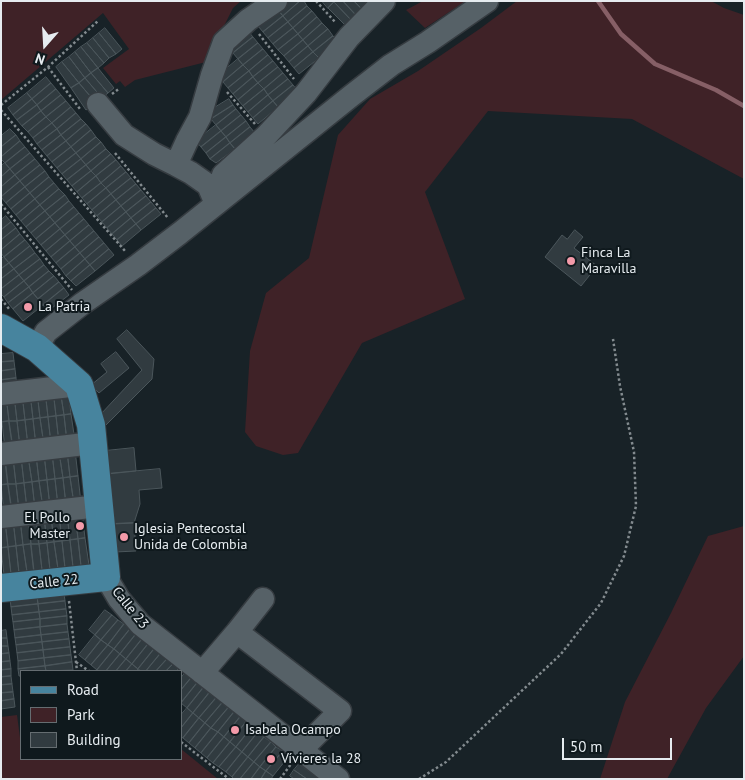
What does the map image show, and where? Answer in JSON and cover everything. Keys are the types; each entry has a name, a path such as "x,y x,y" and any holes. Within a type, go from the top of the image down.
{"main road":[{"path":"1,328 37,348 79,386"},
{"name":"Calle 23","path":"79,386 91,425 106,577"},
{"name":"Calle 22","path":"1,588 106,577"}],"street":[{"path":"176,165 200,117 224,42 248,20 276,1"},
{"path":"216,204 223,175 266,136 306,93 349,37 384,1"},
{"path":"37,348 46,332 83,302 138,265 384,70 487,1"},
{"path":"98,104 124,135 208,185 216,204"},
{"path":"1,394 79,386"},
{"path":"1,454 93,443"},
{"path":"1,516 99,506"},
{"name":"Calle 23","path":"106,577 119,599 140,624 338,779"},
{"path":"202,673 264,599"},
{"path":"236,632 340,711 301,750"}],"path":[{"path":"316,1 349,37"},
{"path":"1,105 48,67 100,20"},
{"path":"248,20 306,93"},
{"path":"212,75 266,136"},
{"path":"1,110 138,265"},
{"path":"1,204 83,302"},
{"path":"419,779 446,762 562,654 601,603 624,556 636,506 634,452 620,386 613,339"},
{"path":"67,580 78,670"},
{"path":"76,662 88,670"},
{"path":"182,743 229,779"}],"green space":[{"path":"1,1 241,1 233,8 206,62 135,80 125,87 120,81 116,84 103,68 129,49 103,13 1,100"},
{"path":"423,1 466,1 425,28 406,10"},
{"path":"517,1 711,1 744,15 744,179 632,119 488,111 425,192 465,299 362,343 298,453 283,455 256,446 245,432 250,351 266,293 309,258 338,135 370,99 418,71"},
{"path":"744,526 744,656 706,708 667,779 600,779 625,702 708,536"},
{"path":"17,715 20,760 182,760 182,750 218,779 1,779 1,717"}],"building":[{"path":"288,1 300,1 283,16 278,10"},
{"path":"300,1 304,1 307,6 288,22 283,16"},
{"path":"322,1 333,1 334,2 328,8"},
{"path":"335,1 343,1 357,16 352,21"},
{"path":"343,1 354,1 363,10 357,16"},
{"path":"354,1 365,1 368,5 363,10"},
{"path":"334,2 352,21 346,26 328,8"},
{"path":"307,6 312,11 293,28 288,22"},
{"path":"278,10 283,16 263,32 258,26"},
{"path":"312,11 317,17 298,34 293,28"},
{"path":"283,16 288,22 268,38 263,32"},
{"path":"317,17 322,23 303,40 298,34"},
{"path":"288,22 293,28 273,44 268,38"},
{"path":"322,23 328,29 308,46 303,40"},
{"path":"105,28 122,49 116,54 99,33"},
{"path":"293,28 298,34 278,50 273,44"},
{"path":"328,29 333,36 313,52 308,46"},
{"path":"248,31 253,37 233,53 229,47"},
{"path":"99,33 116,54 109,58 93,38"},
{"path":"298,34 303,40 284,56 278,50"},
{"path":"333,36 338,41 319,58 313,52"},
{"path":"253,37 258,43 238,59 233,53"},
{"path":"93,38 109,58 104,63 87,43"},
{"path":"303,40 308,46 289,62 284,56"},
{"path":"87,43 104,63 98,68 81,47"},
{"path":"258,43 263,49 243,65 238,59"},
{"path":"308,46 313,52 294,68 289,62"},
{"path":"81,47 98,68 91,73 75,52"},
{"path":"263,49 268,55 249,71 243,65"},
{"path":"75,52 91,73 85,78 69,57"},
{"path":"313,52 319,58 299,74 294,68"},
{"path":"268,55 273,61 253,77 249,71"},
{"path":"69,57 85,78 79,83 62,62"},
{"path":"238,59 243,65 223,82 218,76"},
{"path":"273,61 278,67 258,83 253,77"},
{"path":"62,62 79,83 71,88 56,67"},
{"path":"243,65 249,71 228,88 223,82"},
{"path":"278,67 283,73 264,89 258,83"},
{"path":"98,68 114,88 108,93 91,73"},
{"path":"249,71 253,77 233,94 228,88"},
{"path":"91,73 108,93 102,98 85,78"},
{"path":"283,73 288,79 268,95 264,89"},
{"path":"46,77 51,83 32,99 27,93"},
{"path":"253,77 258,83 238,100 233,94"},
{"path":"85,78 102,98 96,103 79,83"},
{"path":"288,79 293,85 273,101 268,95"},
{"path":"51,83 56,89 37,105 32,99"},
{"path":"79,83 96,103 86,110 71,88"},
{"path":"258,83 264,89 243,106 238,100"},
{"path":"293,85 298,91 278,107 273,101"},
{"path":"56,89 61,95 41,111 37,105"},
{"path":"264,89 268,95 248,112 243,106"},
{"path":"27,93 32,99 13,115 8,108"},
{"path":"61,95 66,101 46,117 41,111"},
{"path":"268,95 273,101 253,118 248,112"},
{"path":"32,99 37,105 17,120 13,115"},
{"path":"229,99 233,105 211,119 206,113"},
{"path":"66,101 71,107 52,123 46,117"},
{"path":"273,101 278,107 258,124 253,118"},
{"path":"37,105 41,111 22,126 17,120"},
{"path":"233,105 236,109 216,125 211,119"},
{"path":"71,107 76,113 57,129 52,123"},
{"path":"236,109 241,115 221,131 216,125"},
{"path":"41,111 46,117 28,132 22,126"},
{"path":"76,113 81,119 61,135 57,129"},
{"path":"241,115 246,121 226,137 221,131"},
{"path":"46,117 52,123 33,138 28,132"},
{"path":"81,119 86,124 66,141 61,135"},
{"path":"246,121 250,127 230,143 226,137"},
{"path":"52,123 57,129 37,144 33,138"},
{"path":"86,124 91,130 71,147 66,141"},
{"path":"216,125 221,131 201,147 196,141"},
{"path":"250,127 255,133 235,149 230,143"},
{"path":"10,129 16,135 1,147 1,136"},
{"path":"57,129 61,135 42,150 37,144"},
{"path":"91,130 96,137 76,153 71,147"},
{"path":"221,131 226,137 206,153 201,147"},
{"path":"16,135 20,141 1,157 1,147"},
{"path":"61,135 66,141 47,156 42,150"},
{"path":"96,137 101,142 81,159 76,153"},
{"path":"226,137 230,143 210,159 206,153"},
{"path":"20,141 25,147 5,163 1,157"},
{"path":"66,141 71,147 52,162 47,156"},
{"path":"101,142 106,149 86,165 81,159"},
{"path":"230,143 235,149 216,163 210,159"},
{"path":"25,147 30,153 10,169 5,163"},
{"path":"71,147 76,153 57,168 52,162"},
{"path":"106,149 111,154 91,171 86,165"},
{"path":"30,153 35,159 15,175 10,169"},
{"path":"76,153 81,159 62,174 57,168"},
{"path":"111,154 116,160 96,176 91,171"},
{"path":"35,159 40,165 20,181 15,175"},
{"path":"81,159 86,165 67,180 62,174"},
{"path":"116,160 121,166 101,183 96,176"},
{"path":"5,163 10,169 1,177 1,166"},
{"path":"40,165 45,171 25,187 20,181"},
{"path":"86,165 91,171 72,186 67,180"},
{"path":"121,166 126,172 106,188 101,183"},
{"path":"10,169 15,175 1,187 1,177"},
{"path":"45,171 49,177 30,193 25,187"},
{"path":"91,171 96,176 77,192 72,186"},
{"path":"126,172 131,178 111,194 106,188"},
{"path":"15,175 20,181 1,197 1,187"},
{"path":"96,176 101,183 82,198 77,192"},
{"path":"49,177 54,183 35,199 30,193"},
{"path":"131,178 136,184 116,200 111,194"},
{"path":"20,181 25,187 6,203 1,197"},
{"path":"54,183 59,189 40,205 35,199"},
{"path":"101,183 106,188 87,204 82,198"},
{"path":"136,184 141,190 121,206 116,200"},
{"path":"25,187 30,193 11,209 6,203"},
{"path":"106,188 111,194 92,210 87,204"},
{"path":"59,189 65,195 45,211 40,205"},
{"path":"141,190 146,196 126,212 121,206"},
{"path":"30,193 35,199 16,215 11,209"},
{"path":"111,194 116,200 97,216 92,210"},
{"path":"65,195 69,201 50,217 45,211"},
{"path":"146,196 151,202 131,218 126,212"},
{"path":"35,199 40,205 21,221 16,215"},
{"path":"116,200 121,206 102,222 97,216"},
{"path":"69,201 74,207 55,223 50,217"},
{"path":"151,202 156,208 136,224 131,218"},
{"path":"40,205 45,211 26,227 21,221"},
{"path":"121,206 126,212 107,228 102,222"},
{"path":"74,207 79,213 60,229 55,223"},
{"path":"156,208 161,214 141,230 136,224"},
{"path":"45,211 50,217 31,233 26,227"},
{"path":"126,212 131,218 112,234 107,228"},
{"path":"79,213 84,219 65,235 60,229"},
{"path":"6,216 11,222 1,230 1,220"},
{"path":"50,217 55,223 36,239 31,233"},
{"path":"131,218 136,224 117,240 112,234"},
{"path":"84,219 89,225 70,241 65,235"},
{"path":"11,222 16,228 1,240 1,230"},
{"path":"55,223 60,229 41,245 36,239"},
{"path":"136,224 141,230 122,246 117,240"},
{"path":"89,225 94,231 75,247 70,241"},
{"path":"16,228 20,234 1,250 1,240"},
{"path":"60,229 65,235 46,251 41,245"},
{"name":"Finca La Maravilla","path":"575,230 583,237 574,248 597,266 581,286 545,257 562,235 567,239"},
{"path":"94,231 99,237 80,253 75,247"},
{"path":"20,234 25,240 4,257 1,250"},
{"path":"65,235 70,241 51,257 46,251"},
{"path":"99,237 104,243 85,259 80,253"},
{"path":"25,240 30,246 9,263 4,257"},
{"path":"70,241 75,247 56,263 51,257"},
{"path":"104,243 109,249 90,265 85,259"},
{"path":"30,246 35,253 14,269 9,263"},
{"path":"75,247 80,253 61,269 56,263"},
{"path":"109,249 114,255 95,271 90,265"},
{"path":"35,253 40,259 19,275 14,269"},
{"path":"80,253 85,259 66,276 61,269"},
{"path":"4,257 9,263 1,269 1,259"},
{"path":"40,259 44,265 24,281 19,275"},
{"path":"85,259 90,265 71,281 66,276"},
{"path":"9,263 14,269 1,279 1,269"},
{"path":"44,265 49,271 29,287 24,281"},
{"path":"90,265 95,271 76,286 71,281"},
{"path":"14,269 19,275 1,289 1,279"},
{"path":"49,271 54,276 33,293 29,287"},
{"path":"19,275 24,281 4,297 1,294 1,289"},
{"path":"54,276 59,282 38,299 33,293"},
{"path":"24,281 29,287 8,303 4,297"},
{"path":"59,282 64,288 43,305 38,299"},
{"path":"29,287 33,293 13,309 8,303"},
{"path":"64,288 69,295 48,311 43,305"},
{"name":"La Patria","path":"33,293 43,305 23,321 13,309"},
{"path":"127,330 154,359 152,379 104,427 100,415 142,370 117,339"},
{"path":"116,352 129,368 99,393 91,385 107,372 101,364"},
{"path":"13,353 14,361 1,362 1,354"},
{"path":"14,361 15,369 1,371 1,362"},
{"path":"15,369 16,378 1,380 1,371"},
{"path":"16,378 17,386 1,388 1,380"},
{"path":"68,388 71,414 64,415 60,389"},
{"path":"60,389 64,415 56,416 53,390"},
{"path":"53,390 56,416 48,417 45,391"},
{"path":"45,391 48,417 40,418 37,392"},
{"path":"37,392 40,418 33,419 30,393"},
{"path":"30,393 33,419 25,420 22,394"},
{"path":"22,394 25,420 17,421 14,395"},
{"path":"14,395 17,421 9,421 6,396"},
{"path":"1,396 6,396 9,421 2,422"},
{"path":"71,414 75,441 67,442 64,415"},
{"path":"64,415 67,442 59,443 56,416"},
{"path":"56,416 59,443 51,444 48,417"},
{"path":"48,417 51,444 44,445 40,418"},
{"path":"40,418 44,445 36,446 33,419"},
{"path":"33,419 36,446 28,446 25,420"},
{"path":"25,420 28,446 20,447 17,421"},
{"path":"9,421 17,421 20,447 13,448"},
{"path":"9,421 13,448 5,449 2,422"},
{"path":"134,448 136,471 107,474 105,451"},
{"path":"75,450 78,476 70,477 67,451"},
{"path":"67,451 70,477 63,478 59,452"},
{"path":"59,452 63,478 55,479 52,453"},
{"path":"52,453 55,479 47,480 44,454"},
{"path":"44,454 47,480 39,481 36,455"},
{"path":"36,455 39,481 32,482 28,456"},
{"path":"28,456 32,482 24,483 21,457"},
{"path":"21,457 24,483 16,484 13,458"},
{"path":"5,458 13,458 16,484 8,484"},
{"path":"5,458 8,484 1,485 1,459"},
{"path":"160,469 162,488 139,490 140,504 134,523 112,524 107,474"},
{"path":"78,476 81,503 74,504 70,477"},
{"path":"70,477 74,504 66,505 63,478"},
{"path":"63,478 66,505 58,506 55,479"},
{"path":"55,479 58,506 50,507 47,480"},
{"path":"47,480 50,507 43,508 39,481"},
{"path":"39,481 43,508 35,509 32,482"},
{"path":"32,482 35,509 27,509 24,483"},
{"path":"24,483 27,509 19,510 16,484"},
{"path":"8,484 12,511 4,512 1,485"},
{"path":"8,484 16,484 19,510 12,511"},
{"name":"El Pollo Master","path":"82,512 85,538 78,539 75,513"},
{"path":"75,513 78,539 70,540 67,514"},
{"path":"67,514 70,540 62,541 59,515"},
{"path":"59,515 62,541 54,542 51,516"},
{"path":"51,516 54,542 47,543 44,517"},
{"path":"36,517 39,544 31,544 28,518"},
{"path":"36,517 44,517 47,543 39,544"},
{"path":"28,518 31,544 23,545 20,519"},
{"path":"20,519 23,545 16,546 13,520"},
{"path":"13,520 16,546 8,547 5,521"},
{"path":"5,521 8,547 1,548 1,522"},
{"name":"Iglesia Pentecostal Unida de Colombia","path":"134,523 136,551 115,552 112,524"},
{"path":"85,538 89,565 81,566 78,539"},
{"path":"78,539 81,566 73,567 70,540"},
{"path":"70,540 73,567 65,568 62,541"},
{"path":"62,541 65,568 58,569 54,542"},
{"path":"54,542 58,569 50,570 47,543"},
{"path":"47,543 50,570 42,570 39,544"},
{"path":"31,544 34,571 27,572 23,545"},
{"path":"31,544 39,544 42,570 34,571"},
{"path":"23,545 27,572 19,573 16,546"},
{"path":"16,546 19,573 11,574 8,547"},
{"path":"8,547 11,574 4,575 1,548"},
{"path":"64,593 65,601 38,604 37,596"},
{"path":"37,596 38,604 11,607 10,599"},
{"path":"65,601 66,609 39,612 38,604"},
{"path":"38,604 39,612 12,615 11,607"},
{"path":"66,609 67,616 40,619 39,612"},
{"path":"105,610 112,615 95,635 89,630"},
{"path":"39,612 40,619 13,622 12,615"},
{"path":"112,615 118,620 101,640 95,635"},
{"path":"67,616 67,624 40,627 40,619"},
{"path":"40,619 40,627 14,630 13,622"},
{"path":"118,620 124,624 108,645 101,640"},
{"path":"67,624 68,632 41,635 40,627"},
{"path":"124,624 130,629 114,649 108,645"},
{"path":"40,627 41,635 15,638 14,630"},
{"path":"130,629 136,634 120,654 114,649"},
{"path":"6,630 7,638 1,638 1,631"},
{"path":"68,632 69,639 42,642 41,635"},
{"path":"136,634 142,639 126,659 120,654"},
{"path":"41,635 42,642 16,645 15,638"},
{"path":"95,635 101,640 85,660 79,655"},
{"path":"1,638 7,638 8,646 1,646"},
{"path":"69,639 70,647 43,650 42,642"},
{"path":"142,639 148,644 132,664 126,659"},
{"path":"101,640 108,645 91,665 85,660"},
{"path":"42,642 43,650 17,653 16,645"},
{"path":"148,644 154,649 138,669 132,664"},
{"path":"108,645 114,649 97,670 91,665"},
{"path":"1,646 8,646 9,653 1,654"},
{"path":"70,647 71,655 44,658 43,650"},
{"path":"114,649 120,654 107,670 97,670"},
{"path":"154,649 160,654 147,670 138,669"},
{"path":"43,650 44,658 18,661 17,653"},
{"path":"9,653 10,661 1,662 1,654"},
{"path":"120,654 126,659 117,670 107,670"},
{"path":"160,654 167,659 157,670 147,670"},
{"path":"71,655 72,662 45,666 44,658"},
{"path":"44,658 45,666 18,669 18,661"},
{"path":"126,659 132,664 127,670 117,670"},
{"path":"167,659 173,664 167,670 157,670"},
{"path":"10,661 11,669 1,670 1,662"},
{"path":"72,662 73,670 46,670 45,666"},
{"path":"132,664 138,669 137,670 127,670"},
{"path":"173,664 179,668 177,670 167,670"},
{"path":"45,666 46,670 20,670 19,676 18,669"},
{"path":"11,669 11,676 1,677 1,670"},
{"path":"185,673 191,678 182,689 182,677"},
{"path":"11,676 12,684 1,685 1,677"},
{"path":"191,678 197,683 182,702 182,689"},
{"path":"197,683 203,688 187,708 182,702"},
{"path":"12,684 13,692 1,693 1,685"},
{"path":"203,688 209,693 193,713 187,708"},
{"path":"13,692 14,699 1,701 1,693"},
{"path":"209,693 216,698 199,718 193,713"},
{"path":"216,698 222,703 205,723 199,718"},
{"path":"14,699 15,707 1,709 1,701"},
{"path":"222,703 228,708 211,728 205,723"},
{"path":"187,708 193,713 182,727 182,714"},
{"path":"228,708 234,712 218,732 211,728"},
{"path":"234,712 240,717 224,737 218,732"},
{"path":"193,713 199,718 183,738 182,727"},
{"name":"Isabela Ocampo","path":"240,717 246,722 230,742 224,737"},
{"path":"199,718 205,723 189,743 183,738"},
{"path":"246,722 252,727 236,747 230,742"},
{"path":"205,723 211,728 195,748 189,743"},
{"path":"252,727 258,732 242,752 236,747"},
{"path":"211,728 218,732 201,753 195,748"},
{"path":"218,732 224,737 207,758 201,753"},
{"path":"258,732 264,737 248,757 242,752"},
{"path":"224,737 230,742 213,763 207,758"},
{"path":"264,737 271,742 254,762 248,757"},
{"path":"230,742 236,747 219,767 213,763"},
{"path":"271,742 276,747 260,767 254,762"},
{"path":"236,747 242,752 226,772 219,767"},
{"name":"Vívieres la 28","path":"276,747 283,751 266,771 260,767"},
{"path":"283,751 289,756 273,776 266,771"},
{"path":"242,752 248,757 232,777 226,772"},
{"path":"248,757 254,762 240,779 234,779 232,777"},
{"path":"254,762 260,767 251,779 240,779"},
{"path":"299,764 320,779 307,779 294,770"},
{"path":"260,767 266,771 261,779 251,779"},
{"path":"294,770 307,779 294,779 290,776"},
{"path":"266,771 273,776 271,779 261,779"}],"waterway":[{"path":"598,1 621,34 655,64 716,90 744,106"}],"place":[{"name":"Finca La Maravilla","path":"571,261"},
{"name":"La Patria","path":"28,307"},
{"name":"El Pollo Master","path":"80,526"},
{"name":"Iglesia Pentecostal Unida de Colombia","path":"124,537"},
{"name":"Isabela Ocampo","path":"235,730"},
{"name":"Vívieres la 28","path":"271,759"}]}
